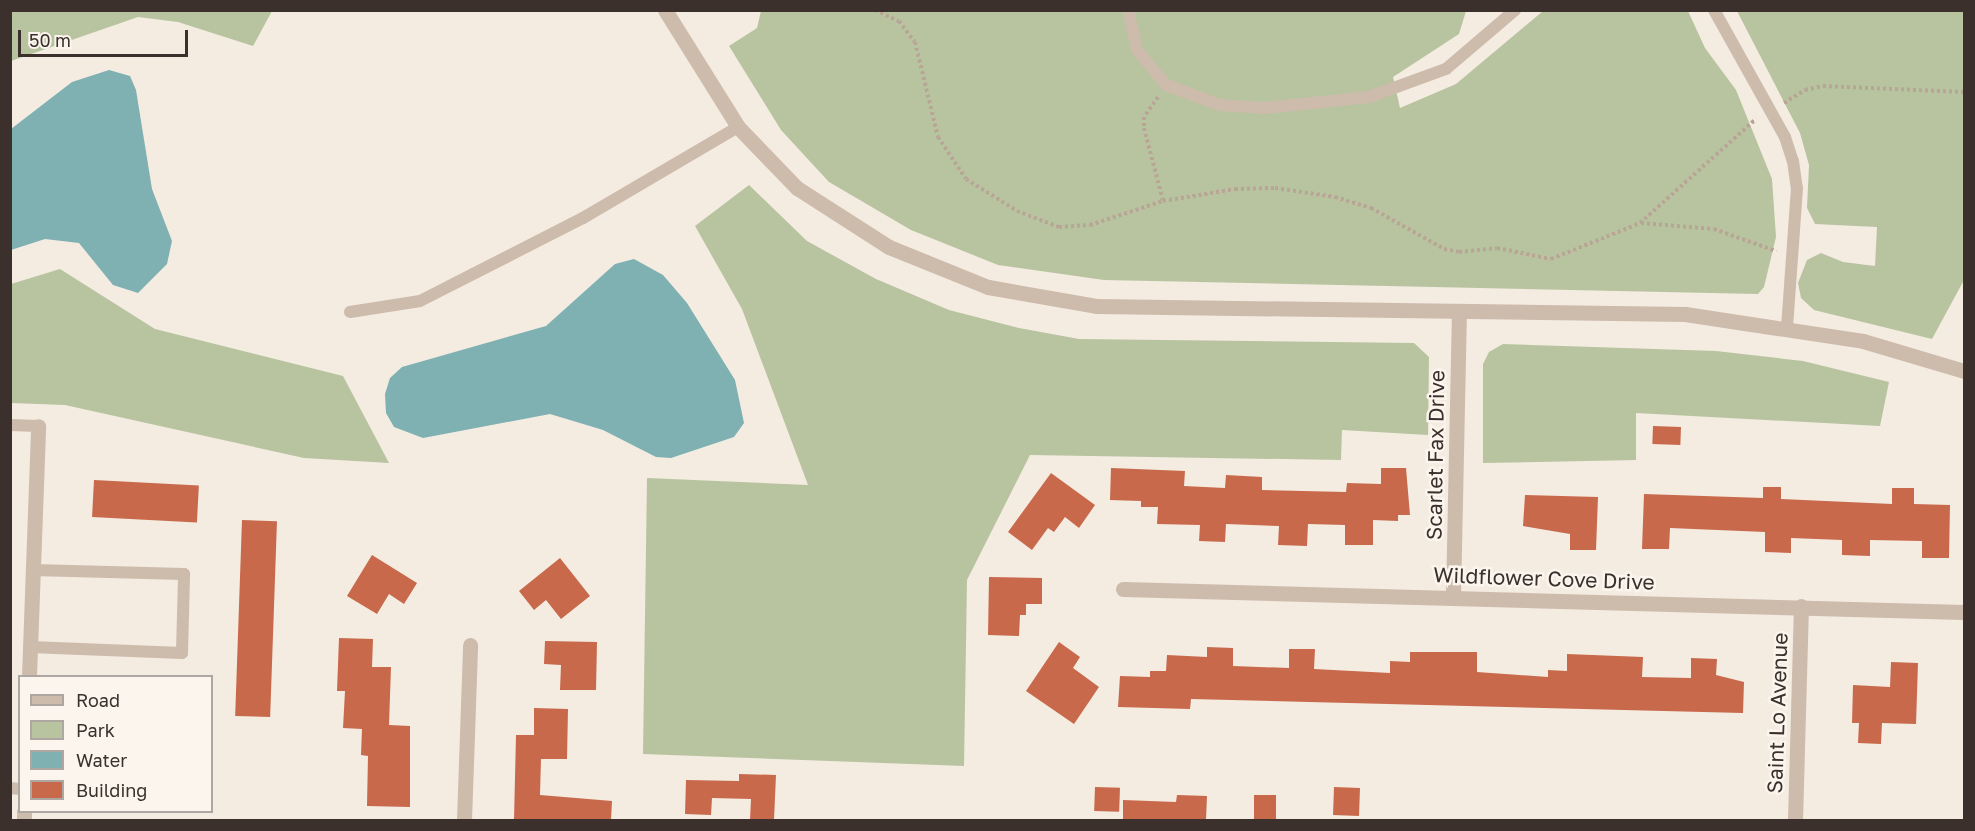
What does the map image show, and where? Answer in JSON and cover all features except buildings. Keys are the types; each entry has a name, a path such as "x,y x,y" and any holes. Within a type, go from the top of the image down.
{"street":[{"path":"665,10 738,127 797,188 828,211 899,252 988,287 1097,306 1459,314 1685,314 1787,327 1863,341 1965,371"},
{"name":"Scarlet Fax Drive","path":"1453,596 1459,314"},
{"path":"29,675 38,426"},
{"name":"Wildflower Cove Drive","path":"1123,590 1453,596 1965,612"},
{"name":"Saint Lo Avenue","path":"1795,820 1801,606"},
{"path":"465,820 470,645"}],"lane":[{"path":"1128,10 1137,50 1166,85 1220,105 1264,108 1369,97 1446,69 1515,10"},
{"path":"1714,10 1724,35 1785,137 1797,188 1787,327"},
{"path":"350,312 420,301 583,218 738,127"},
{"path":"10,425 38,426"},
{"path":"30,647 182,652 184,574 33,570"}],"path":[{"path":"875,10 899,21 915,42 938,137 966,179 983,193 1059,227 1090,225 1163,201 1235,189 1275,188 1335,197 1388,215 1444,249 1459,252 1497,248 1534,259 1568,254 1640,223 1736,133 1805,90 1823,86 1965,92"},
{"path":"1163,201 1144,117 1166,85"},
{"path":"1640,223 1714,229 1793,259"}],"green space":[{"path":"10,11 272,11 253,46 178,22 138,17 11,61"},
{"path":"761,11 1466,11 1459,34 1393,77 1400,108 1456,84 1543,11 1688,11 1705,48 1736,90 1772,179 1776,237 1764,287 1758,294 1104,280 998,265 911,230 829,182 781,130 729,46 757,28"},
{"path":"1737,11 1964,11 1964,280 1932,339 1814,310 1801,298 1798,283 1807,260 1821,253 1843,262 1875,266 1877,227 1815,224 1807,208 1809,165 1800,133"},
{"path":"749,185 807,241 876,279 949,310 1019,328 1079,339 1414,343 1429,357 1428,435 1342,430 1341,460 1030,455 967,580 964,766 643,754 647,478 808,485 742,309 695,226"},
{"path":"60,269 155,329 343,376 389,463 304,458 65,405 11,403 11,284"},
{"path":"1503,344 1716,351 1803,361 1889,382 1880,426 1636,413 1636,460 1483,463 1483,364 1489,352"}],"water":[{"path":"109,70 130,76 136,90 152,189 172,241 167,264 138,293 113,285 79,243 45,239 11,250 11,129 72,82"},
{"path":"634,259 663,275 687,303 735,380 744,423 734,437 671,458 656,457 603,430 550,414 423,438 394,427 386,413 385,394 390,378 402,367 546,326 615,264"}]}
